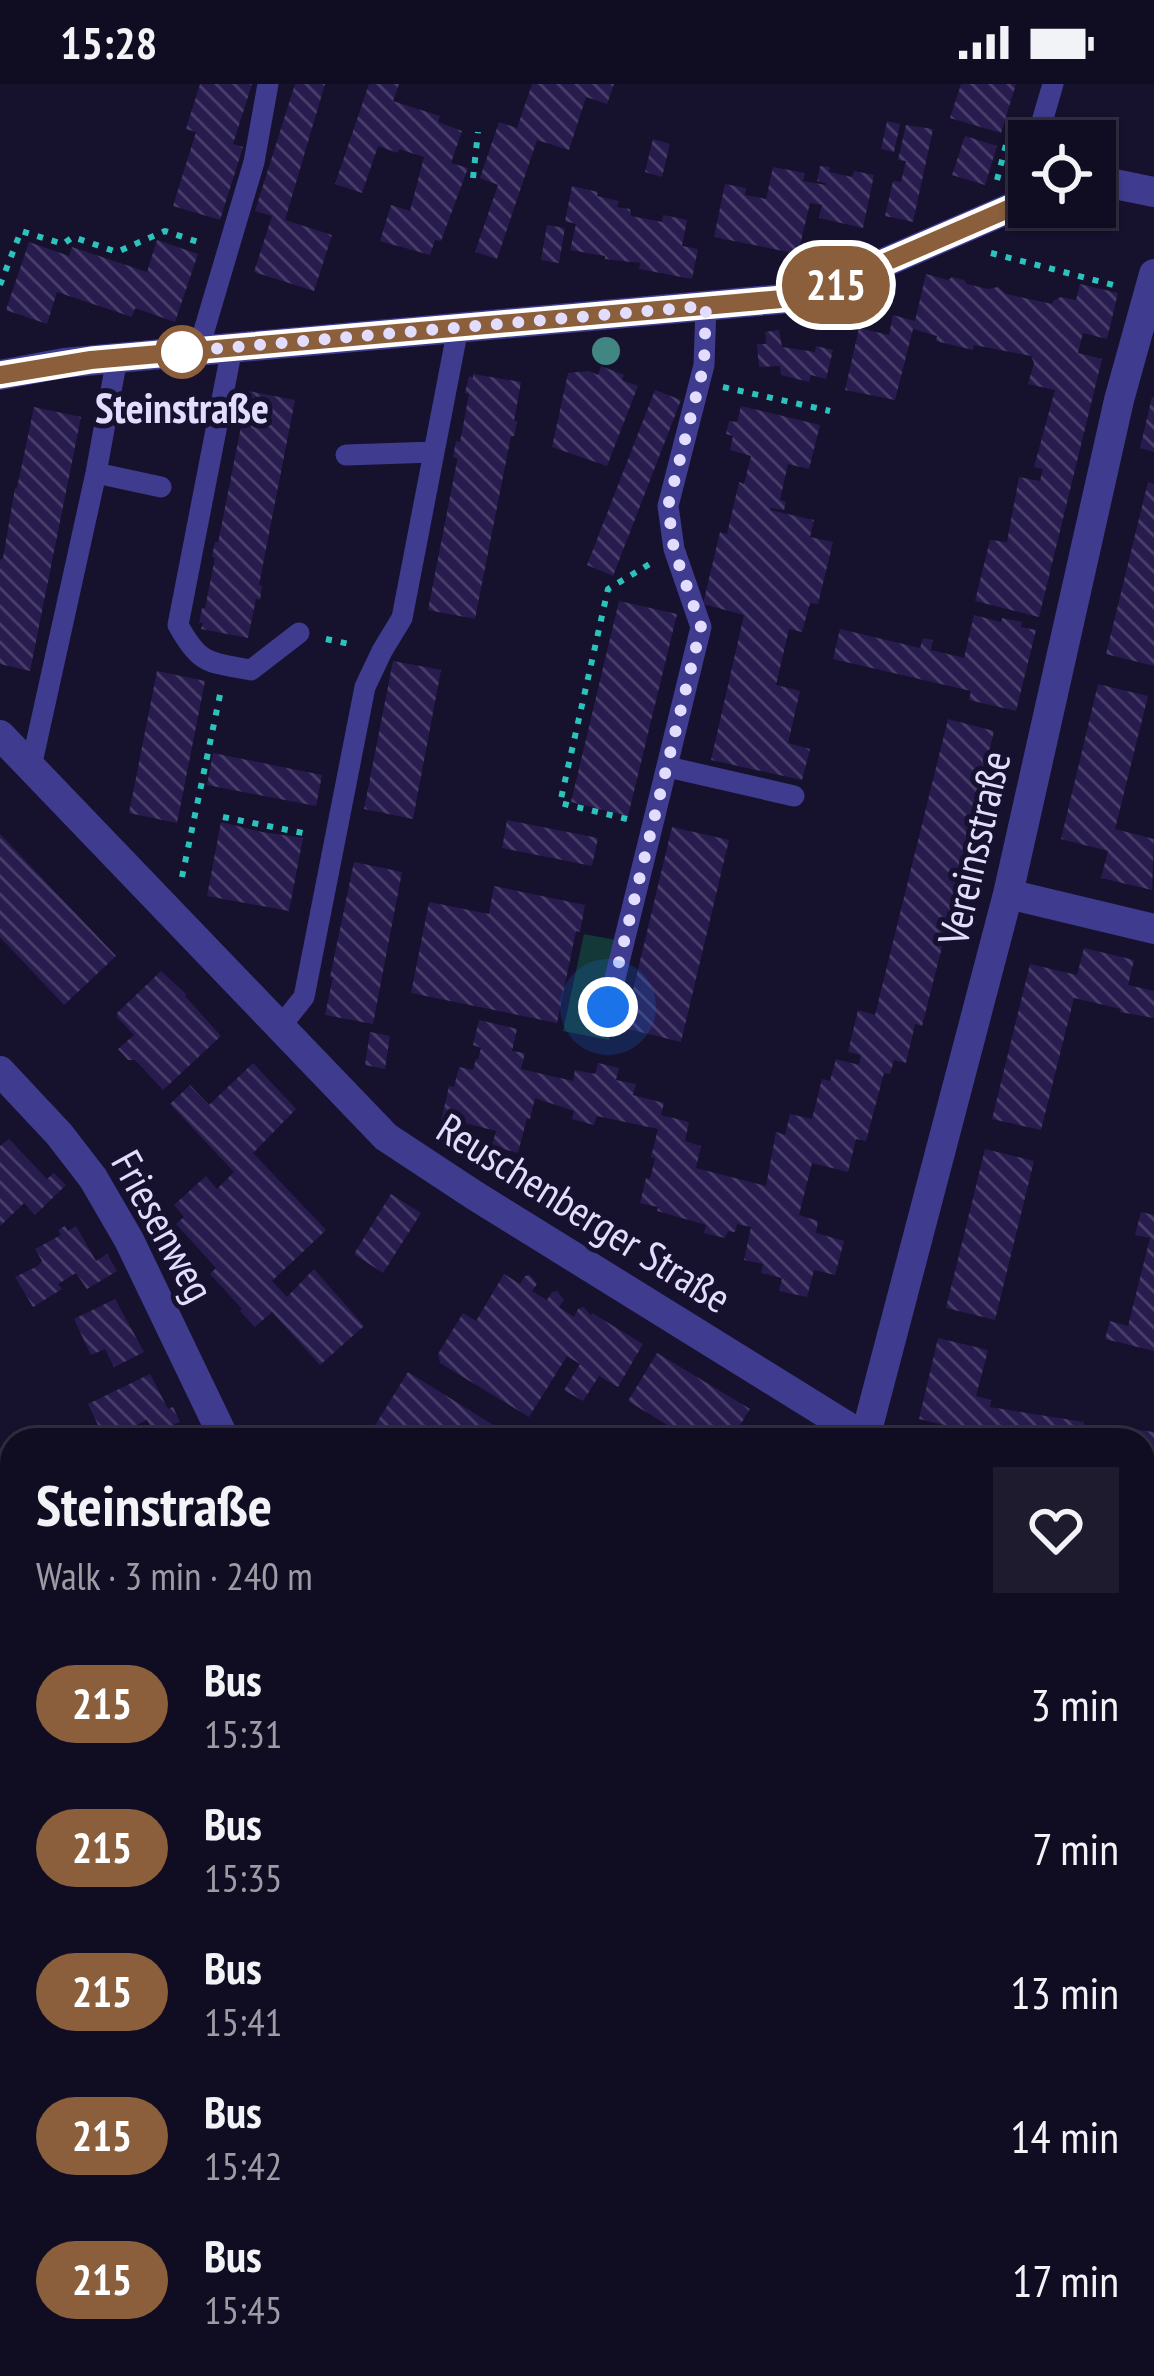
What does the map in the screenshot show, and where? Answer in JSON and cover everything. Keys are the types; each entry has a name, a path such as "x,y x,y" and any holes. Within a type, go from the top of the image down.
{"street":[{"path":"1116,184 1154,192"},
{"path":"0,375 64,363 805,297 1008,209"},
{"name":"Vereinsstraße","path":"870,1428 1008,894 1119,400 1152,284"},
{"name":"Reuschenberger Straße","path":"0,735 386,1137 849,1428"},
{"path":"1008,894 1154,928"},
{"name":"Friesenweg","path":"0,1071 93,1178 129,1240 219,1428"}],"lane":[{"path":"198,351 254,162 268,84"},
{"path":"1042,120 1053,84"},
{"path":"608,1007 701,627 674,550 668,506 704,365 706,306"},
{"path":"280,1027 304,997 365,687 402,618 458,328"},
{"path":"232,348 178,625 206,662 250,670 299,633"},
{"path":"32,767 117,358"},
{"path":"346,454 434,452"},
{"path":"96,473 161,487"},
{"path":"668,767 794,796"}],"path":[{"path":"473,178 478,132"},
{"path":"986,219 1008,140"},
{"path":"0,285 21,231 63,244 73,237 117,252 165,231 227,252"},
{"path":"941,239 1152,284"},
{"path":"700,382 830,411"},
{"path":"654,826 560,803 608,589 674,550"},
{"path":"299,633 382,651"},
{"path":"174,916 226,665"},
{"path":"224,818 335,840"}],"green space":[{"path":"584,934 616,940 615,1013 609,1040 563,1031"}],"building":[{"path":"200,84 252,84 233,144 243,147 220,220 173,206 196,132 186,129"},
{"path":"295,84 325,84 285,220 332,235 314,291 254,272 272,216 255,211"},
{"path":"369,84 399,84 393,101 440,116 438,122 462,131 451,163 468,168 441,241 435,240 430,255 380,241 391,205 410,211 424,157 378,146 362,193 335,184"},
{"path":"532,84 614,84 607,104 586,97 569,150 537,140 497,259 475,252 498,185 480,178 499,122 517,128"},
{"path":"961,84 1016,84 1001,133 950,118"},
{"path":"887,121 900,124 894,152 881,149"},
{"path":"906,125 933,129 913,222 885,216 893,181 901,182 906,161 898,160"},
{"path":"965,136 997,146 985,185 952,175"},
{"path":"653,139 670,144 662,177 645,172"},
{"path":"820,166 852,177 854,171 874,175 863,228 819,218 822,205 810,203 798,254 714,237 725,184 766,199 773,167 805,173 803,181 826,185 817,181"},
{"path":"572,186 619,201 617,207 630,209 631,216 662,222 663,215 687,220 682,246 698,249 692,279 570,250 576,224 565,221"},
{"path":"547,225 565,228 559,263 541,260"},
{"path":"157,240 198,254 175,322 135,308 132,317 57,292 47,324 6,310 29,242 69,256 72,247 147,272"},
{"path":"926,274 988,289 998,287 1006,294 1052,304 1061,297 1076,300 1080,284 1118,293 1107,339 1083,333 1078,353 1102,359 1039,617 975,601 990,540 1007,542 1019,477 1040,481 1043,469 1034,467 1055,390 1028,384 1034,363 1031,356 974,345 973,350 936,341 937,336 913,329 895,400 845,390 859,328 889,335 893,315 915,321"},
{"path":"779,330 782,347 833,350 826,379 811,375 809,382 781,375 780,366 759,367 757,344 766,344 765,332"},
{"path":"601,366 638,386 607,466 552,447 568,373 598,375"},
{"path":"473,374 521,382 517,422 475,619 428,610 457,461 453,457 456,441 460,442 469,394 465,393"},
{"path":"655,390 681,400 613,576 587,565"},
{"path":"248,391 295,400 260,600 256,599 248,638 201,629 203,623 199,623"},
{"path":"1154,397 1154,452 1140,448"},
{"path":"741,406 820,425 809,469 788,464 780,500 786,502 784,510 770,510 814,520 810,537 833,542 818,604 810,603 802,632 789,629 776,685 800,691 788,743 810,749 802,780 711,760 744,615 703,604 720,532 727,534 739,482 744,484 751,456 730,450 733,436 726,434 729,421 737,422"},
{"path":"34,407 81,417 30,671 0,664 0,560"},
{"path":"1148,482 1154,484 1154,666 1106,654"},
{"path":"619,601 677,614 628,816 571,802"},
{"path":"974,615 1022,622 1021,627 1036,630 1016,711 969,700 971,691 833,659 840,629 920,648 923,638 933,640 931,650 964,658"},
{"path":"393,661 441,670 413,819 364,809"},
{"path":"157,671 205,681 177,823 129,813"},
{"path":"1098,684 1148,696 1115,829 1154,839 1152,890 1101,878 1108,851 1061,839"},
{"path":"948,719 994,731 975,812 979,813 975,827 971,826 946,929 950,930 947,944 943,943 922,1026 915,1024 906,1063 894,1060 890,1074 884,1073 866,1141 856,1139 848,1172 812,1163 799,1215 818,1221 816,1233 844,1241 835,1275 814,1270 807,1297 779,1291 782,1278 761,1273 763,1264 744,1260 751,1227 737,1224 735,1232 728,1231 725,1238 704,1233 706,1225 640,1203 646,1178 650,1179 658,1129 597,1116 594,1125 572,1119 574,1111 535,1098 518,1153 492,1146 496,1131 465,1123 463,1132 440,1126 449,1086 454,1087 459,1067 473,1070 478,1059 481,1048 473,1045 479,1020 517,1029 512,1051 525,1053 521,1069 573,1081 575,1070 595,1074 598,1063 619,1068 616,1080 636,1084 633,1095 664,1103 661,1115 689,1122 685,1141 701,1146 696,1168 766,1186 776,1132 785,1135 790,1114 812,1119 822,1079 830,1081 836,1059 859,1065 861,1055 848,1052 858,1010 875,1015"},
{"path":"213,753 322,775 316,806 207,785"},
{"path":"507,820 598,838 592,866 502,848"},
{"path":"221,822 303,838 289,911 207,896"},
{"path":"672,827 729,840 681,1042 624,1028"},
{"path":"0,834 116,956 64,1005 0,937"},
{"path":"354,862 402,872 373,1024 325,1015"},
{"path":"494,886 585,905 557,1023 411,993 429,902 489,914"},
{"path":"1084,948 1134,960 1128,985 1154,991 1154,1018 1074,998 1041,1130 992,1119 1030,964 1077,975"},
{"path":"161,971 221,1036 163,1090 118,1049 134,1035 117,1017"},
{"path":"370,1032 390,1036 385,1069 365,1065"},
{"path":"253,1063 296,1109 253,1153 326,1230 272,1281 287,1297 314,1269 364,1326 320,1365 272,1312 255,1327 210,1274 216,1268 176,1224 184,1217 174,1205 206,1176 217,1189 234,1172 170,1104 190,1085 209,1105"},
{"path":"9,1139 47,1179 54,1173 66,1185 35,1215 24,1203 0,1226 0,1146"},
{"path":"985,1149 1034,1161 995,1320 946,1308"},
{"path":"391,1194 421,1213 383,1273 354,1254"},
{"path":"1141,1212 1154,1215 1154,1351 1105,1339 1110,1321 1128,1326 1150,1238 1135,1235"},
{"path":"65,1226 68,1231 76,1226 96,1261 107,1254 117,1271 87,1289 76,1273 58,1284 62,1289 33,1307 15,1277 38,1266 42,1261 35,1249 61,1235 58,1230"},
{"path":"504,1274 520,1284 530,1275 537,1284 532,1291 547,1300 557,1291 564,1300 559,1307 574,1317 584,1307 591,1316 643,1344 618,1387 599,1376 583,1401 564,1390 580,1364 567,1356 529,1417 440,1363 438,1354 463,1313 476,1321"},
{"path":"115,1299 144,1352 114,1367 105,1349 91,1355 74,1319"},
{"path":"938,1338 988,1350 976,1396 991,1400 990,1407 1084,1422 1083,1428 957,1428 919,1419"},
{"path":"657,1353 750,1409 738,1428 672,1428 628,1401"},
{"path":"408,1372 498,1428 373,1428"},
{"path":"150,1374 180,1422 167,1428 151,1428 147,1420 130,1428 99,1428 88,1404"}],"bus line":[{"name":"215","path":"0,375 91,360 805,297 1008,209"}],"place":[{"name":"Steinstraße","path":"182,352"}],"route":[{"path":"182,352 178,352 706,306 704,365 668,506 674,550 701,627 608,1007"}]}
